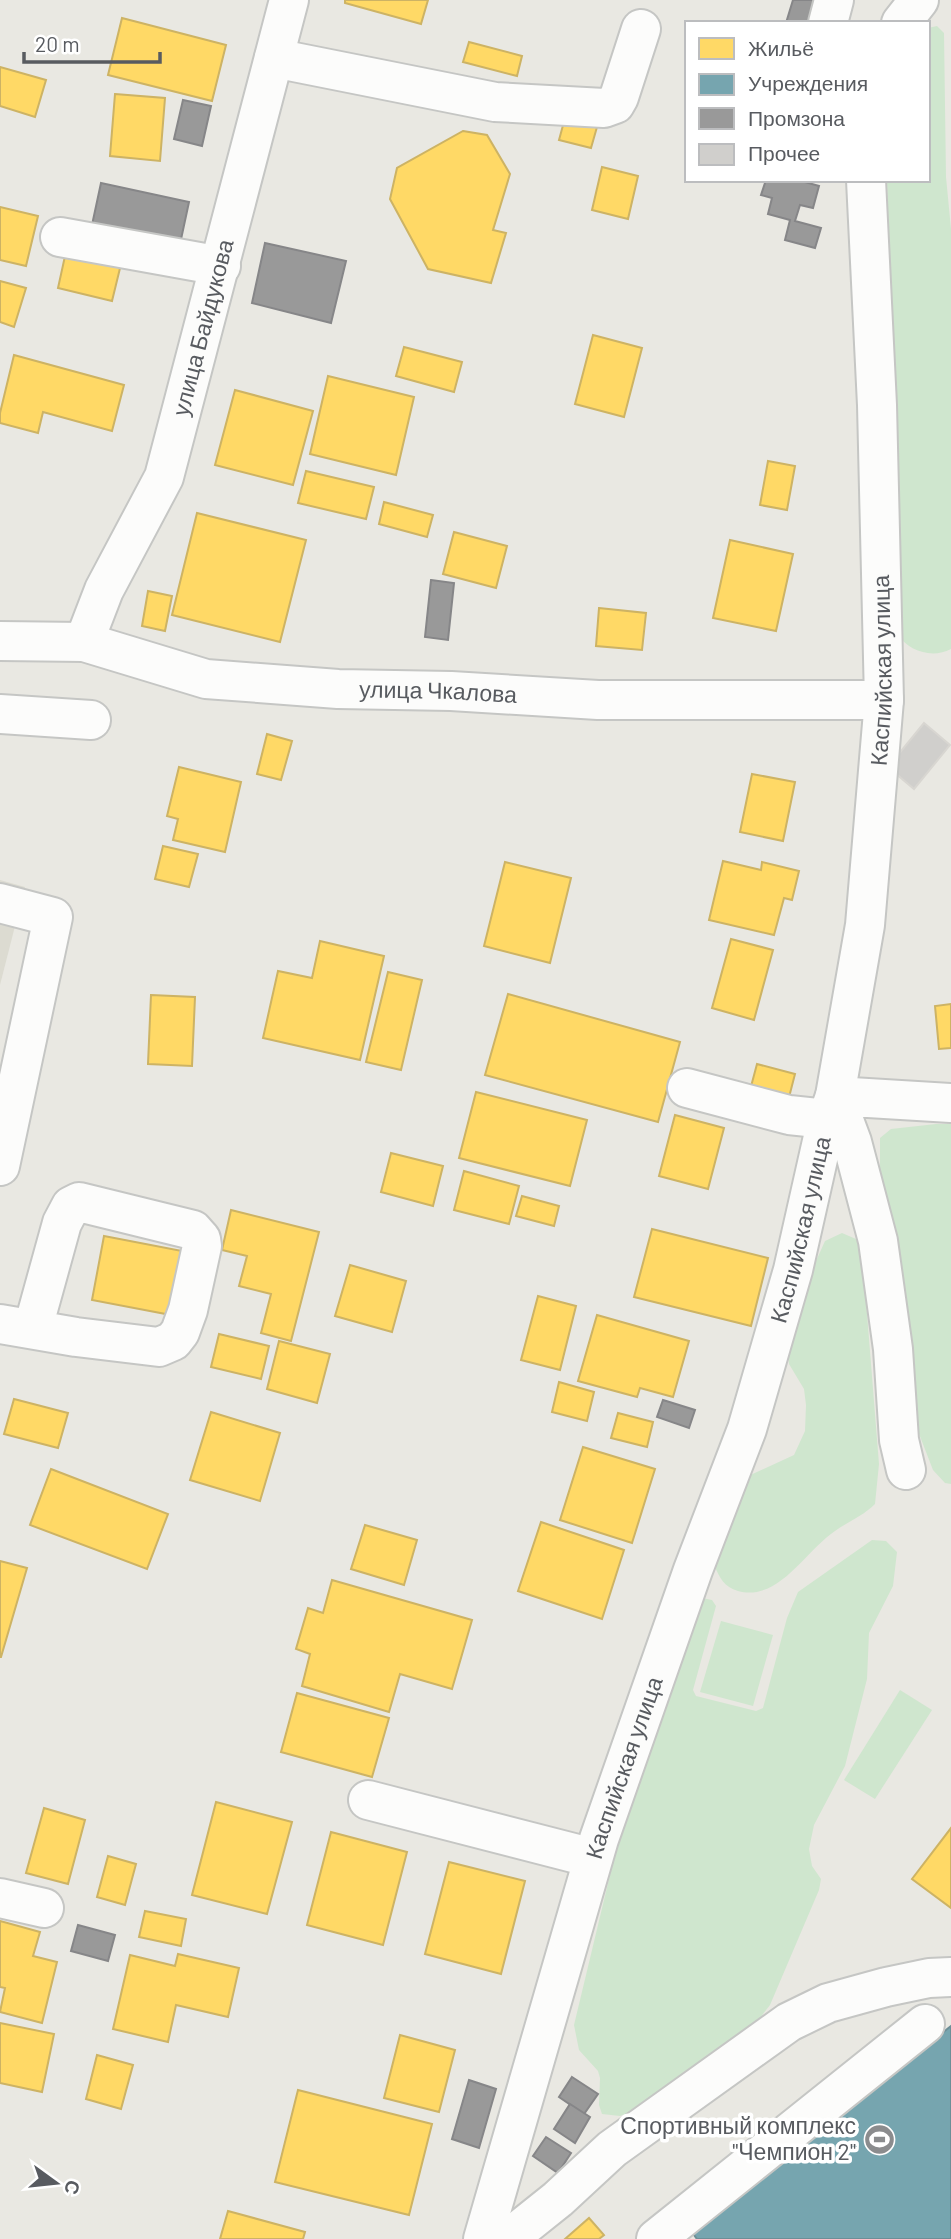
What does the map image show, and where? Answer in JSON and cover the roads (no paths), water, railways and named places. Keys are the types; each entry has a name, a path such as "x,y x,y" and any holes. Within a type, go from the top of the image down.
{"street":[{"name":"улица Байдукова","path":"84,642 104,590 164,477 289,0"},
{"path":"829,21 834,0"},
{"path":"903,21 919,0"},
{"path":"274,58 495,102 604,108 615,104 619,97 641,29"},
{"name":"Каспийская улица","path":"483,2239 593,1858 693,1570 747,1429 793,1270 831,1107 865,925 884,700 877,405 866,182"},
{"path":"60,237 221,266"},
{"name":"улица Чкалова","path":"0,641 84,642 206,679 325,688 451,691 598,700 884,700"},
{"path":"0,714 91,720"},
{"path":"0,903 53,917 0,1166"},
{"path":"687,1087 789,1115 831,1107 951,1103"},
{"path":"831,1107 852,1142 878,1241 892,1349 899,1440 906,1470"},
{"path":"79,1202 192,1230 201,1239 202,1246 188,1310 180,1332 173,1341 159,1348 17,1326 62,1223 71,1206 79,1202"},
{"path":"368,1800 593,1858"},
{"path":"0,1898 44,1908"},
{"path":"508,2239 558,2199 612,2150 789,2022 828,2003 886,1987 929,1978 951,1977"},
{"path":"656,2239 925,2024"}],"place":[{"name":"Спортивный комплекс \"Чемпион 2\"","path":"879,2139"}]}
